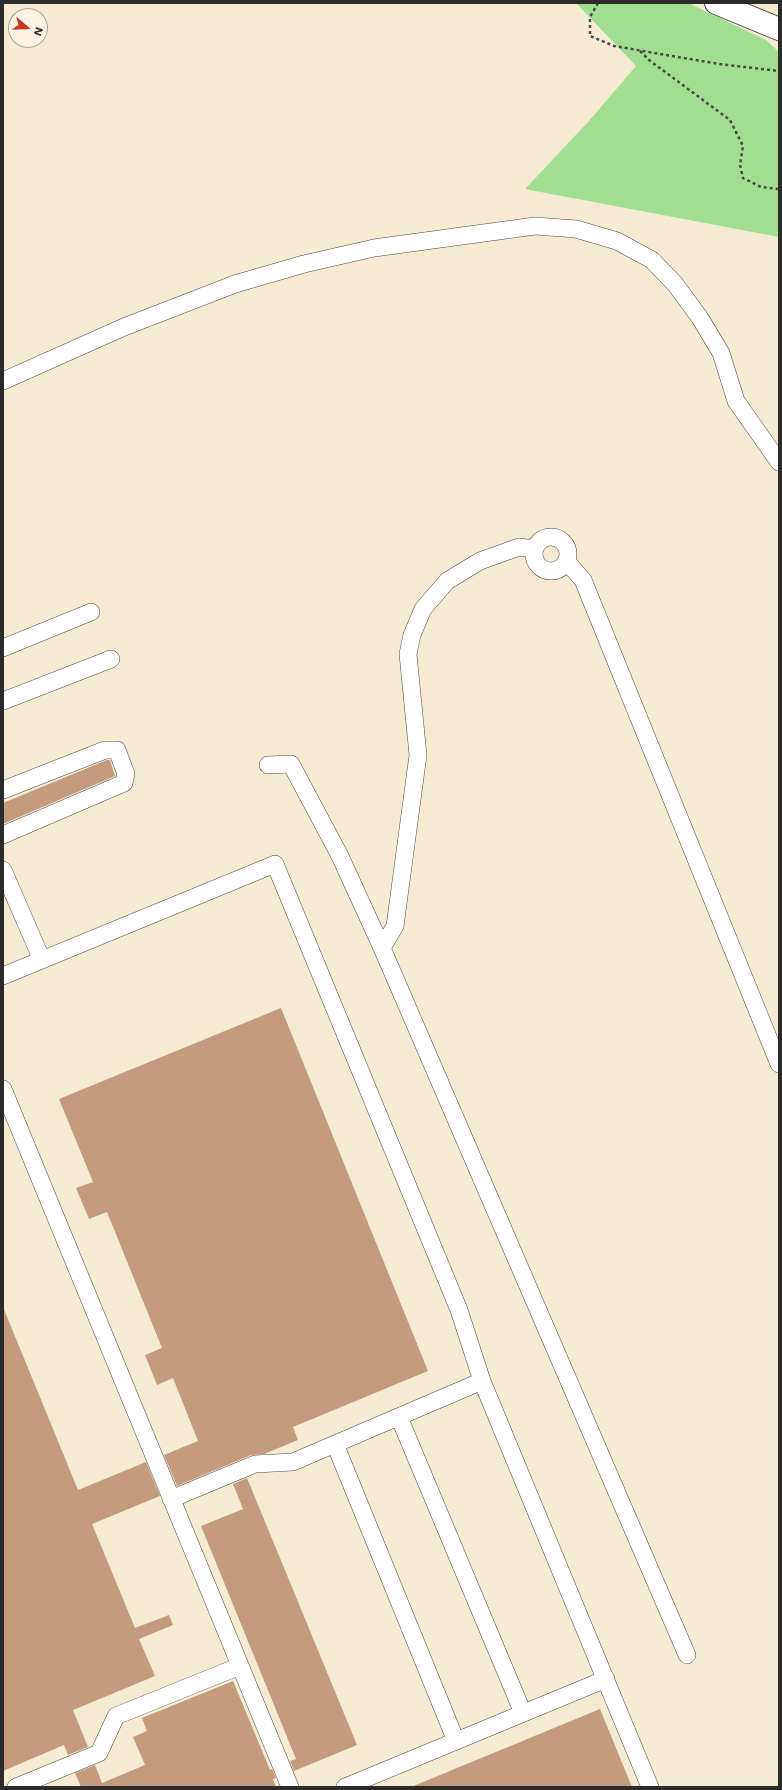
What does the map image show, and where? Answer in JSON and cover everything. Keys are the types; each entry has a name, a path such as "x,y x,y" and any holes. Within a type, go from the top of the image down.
{"highway":[{"path":"716,3 779,29"}],"street":[{"path":"3,381 124,327 235,284 304,264 374,248 535,226 576,229 617,241 652,260 674,284 700,318 721,352 736,401 779,462"},
{"path":"554,537 560,539 568,548 569,554 566,562 561,569 555,571 543,570 535,561 535,549 542,539 554,537"},
{"path":"382,948 395,926 418,756 408,654 412,635 423,609 447,581 480,561 512,549 519,547 535,549"},
{"path":"566,562 583,580 779,1064"},
{"path":"3,648 91,612"},
{"path":"3,701 110,659"},
{"path":"3,790 105,750 117,750 126,774 124,783 3,835"},
{"path":"268,765 291,764 340,856 382,948 687,1655"},
{"path":"3,976 275,864 459,1310 482,1381 650,1787"},
{"path":"3,870 42,960"},
{"path":"3,1089 290,1787"},
{"path":"171,1499 255,1464 293,1462 482,1381"},
{"path":"399,1417 523,1713"},
{"path":"335,1444 456,1741"},
{"path":"16,1787 99,1753 116,1716 240,1666"},
{"path":"345,1787 606,1679"}],"path":[{"path":"598,3 590,17 590,36 614,46 719,64 779,70"},
{"path":"640,51 649,60 730,120 743,146 740,164 743,178 761,187 779,189"}],"green space":[{"path":"576,3 688,3 766,40 779,52 779,237 525,189 589,121 636,66"}],"building":[{"path":"110,760 115,776 3,824 3,803"},
{"path":"281,1008 428,1371 293,1427 298,1440 264,1454 251,1455 177,1486 164,1455 198,1441 173,1378 157,1385 145,1355 162,1348 107,1212 89,1219 76,1188 93,1182 59,1099"},
{"path":"3,1307 78,1490 146,1462 160,1496 92,1524 135,1628 169,1615 173,1625 139,1639 155,1676 73,1710 88,1747 68,1755 64,1745 3,1771"},
{"path":"247,1478 357,1745 294,1771 290,1761 296,1759 201,1526 243,1509 233,1484"},
{"path":"233,1681 270,1770 272,1769 276,1778 273,1779 276,1787 81,1787 75,1773 95,1765 102,1783 145,1765 133,1737 147,1731 142,1718"},
{"path":"600,1709 632,1787 411,1787"}]}
